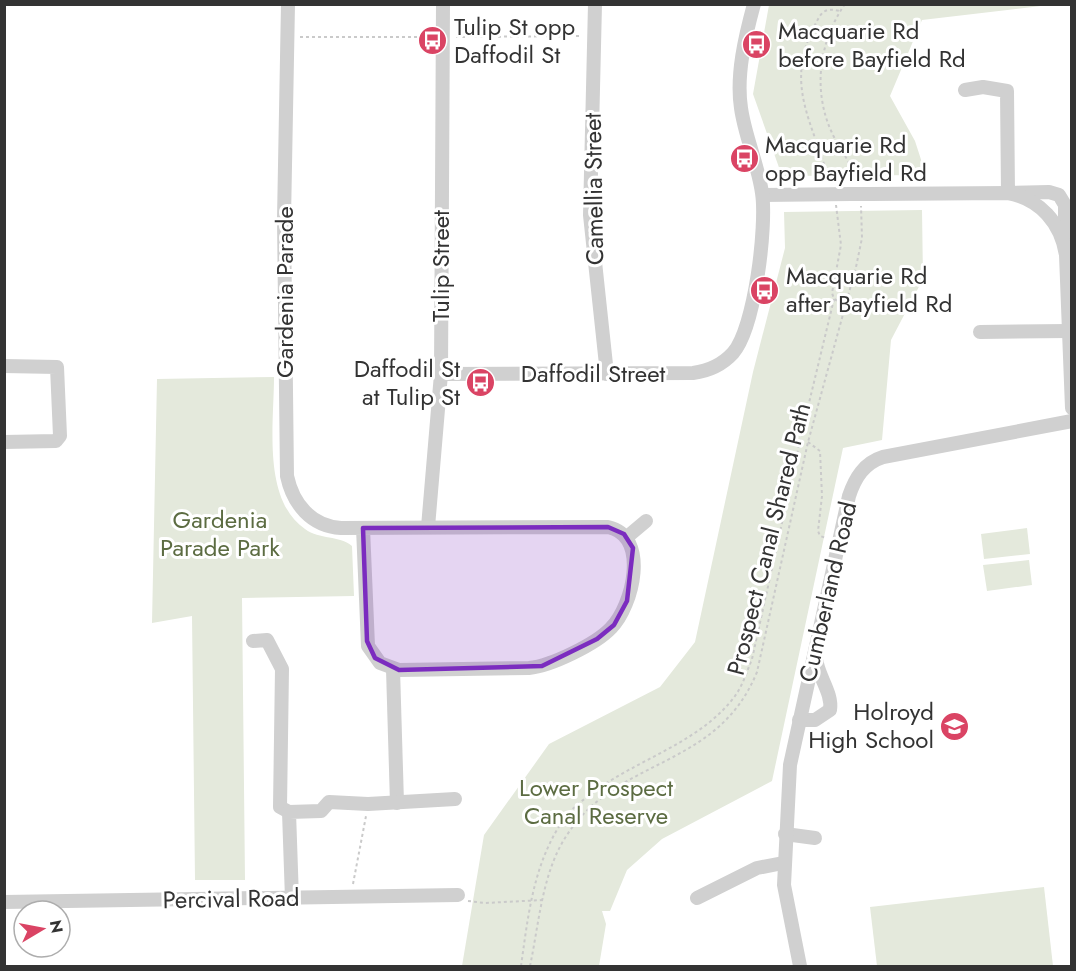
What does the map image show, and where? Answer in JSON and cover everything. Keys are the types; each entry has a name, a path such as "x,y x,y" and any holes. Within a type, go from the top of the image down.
{"street":[{"name":"Gardenia Parade","path":"288,4 284,219 286,476 296,502 312,518 334,528 608,526 627,537"},
{"name":"Tulip Street","path":"428,527 441,374 443,4"},
{"name":"Camellia Street","path":"595,4 590,215 607,374"},
{"path":"754,4 740,71 741,108 763,195 1053,193 1062,198 1065,205 1071,408"},
{"path":"965,90 982,87 1007,91 1008,193"},
{"path":"1008,193 1026,198 1047,213 1062,236 1066,255"},
{"name":"Daffodil Street","path":"441,374 700,372 717,365 736,348 743,336 757,278 763,195"},
{"path":"980,332 1068,331"},
{"path":"4,366 57,367 60,425 60,436 56,441 4,442"},
{"name":"Cumberland Road","path":"800,966 787,908 783,863 790,765 852,486 862,471 875,460 1071,420"},
{"path":"363,528 367,641 375,658 393,669 534,668 597,639 614,624 627,601 635,560 633,548 627,537 646,521"},
{"path":"253,641 267,640 282,664 280,807 289,813 321,811 330,802 368,804 455,799"},
{"path":"799,720 815,720 830,710 829,698 817,666 816,647"},
{"path":"393,669 397,803"},
{"path":"289,813 292,899"},
{"path":"785,834 816,838"},
{"path":"697,898 757,868 783,863"},
{"name":"Percival Road","path":"4,902 458,895"}],"path":[{"path":"521,966 531,900 550,846 562,821 580,802 609,781 697,732 735,696 752,659 801,432 834,299 832,293 841,245 840,224 826,171 807,120 802,87 803,56 810,35 828,4"},
{"path":"845,4 822,54 820,93 833,135 853,168 856,181"},
{"path":"822,12 828,9 840,11"},
{"name":"Prospect Canal Shared Path","path":"530,966 553,863 567,834 606,794 697,745 725,722 748,694 757,672 808,442 847,305 862,238 861,207"},
{"path":"834,299 847,305"},
{"path":"808,442 820,451 822,496 818,531 820,536 839,542"},
{"path":"350,897 368,804"},
{"path":"458,895 468,901 485,903 543,900"}],"highlighted area":[{"path":"608,527 624,534 633,548 627,601 614,625 597,639 542,666 399,670 375,658 367,641 363,528"}],"green space":[{"path":"769,4 1049,5 922,20 890,96 915,141 926,175 782,176 753,94"},
{"name":"Lower Prospect Canal Reserve","path":"922,210 923,279 891,340 882,440 843,448 772,781 662,839 627,870 610,911 602,911 606,924 599,966 462,966 484,835 549,744 660,687 695,642 753,372 785,248 784,212"},
{"name":"Gardenia Parade Park","path":"274,377 273,459 282,499 291,516 305,529 317,535 341,540 352,546 354,596 242,598 245,880 195,880 192,616 152,623 157,379"},
{"path":"1027,528 1030,554 984,559 981,534"},
{"path":"1029,560 1032,585 987,591 983,565"},
{"path":"1044,887 1053,966 877,966 870,907"}],"place":[{"name":"Tulip St opp Daffodil St","path":"433,41"},
{"name":"Macquarie Rd before Bayfield Rd","path":"757,45"},
{"name":"Macquarie Rd opp Bayfield Rd","path":"744,159"},
{"name":"Macquarie Rd after Bayfield Rd","path":"765,290"},
{"name":"Daffodil St at Tulip St","path":"481,383"},
{"name":"Holroyd High School","path":"955,726"}]}
